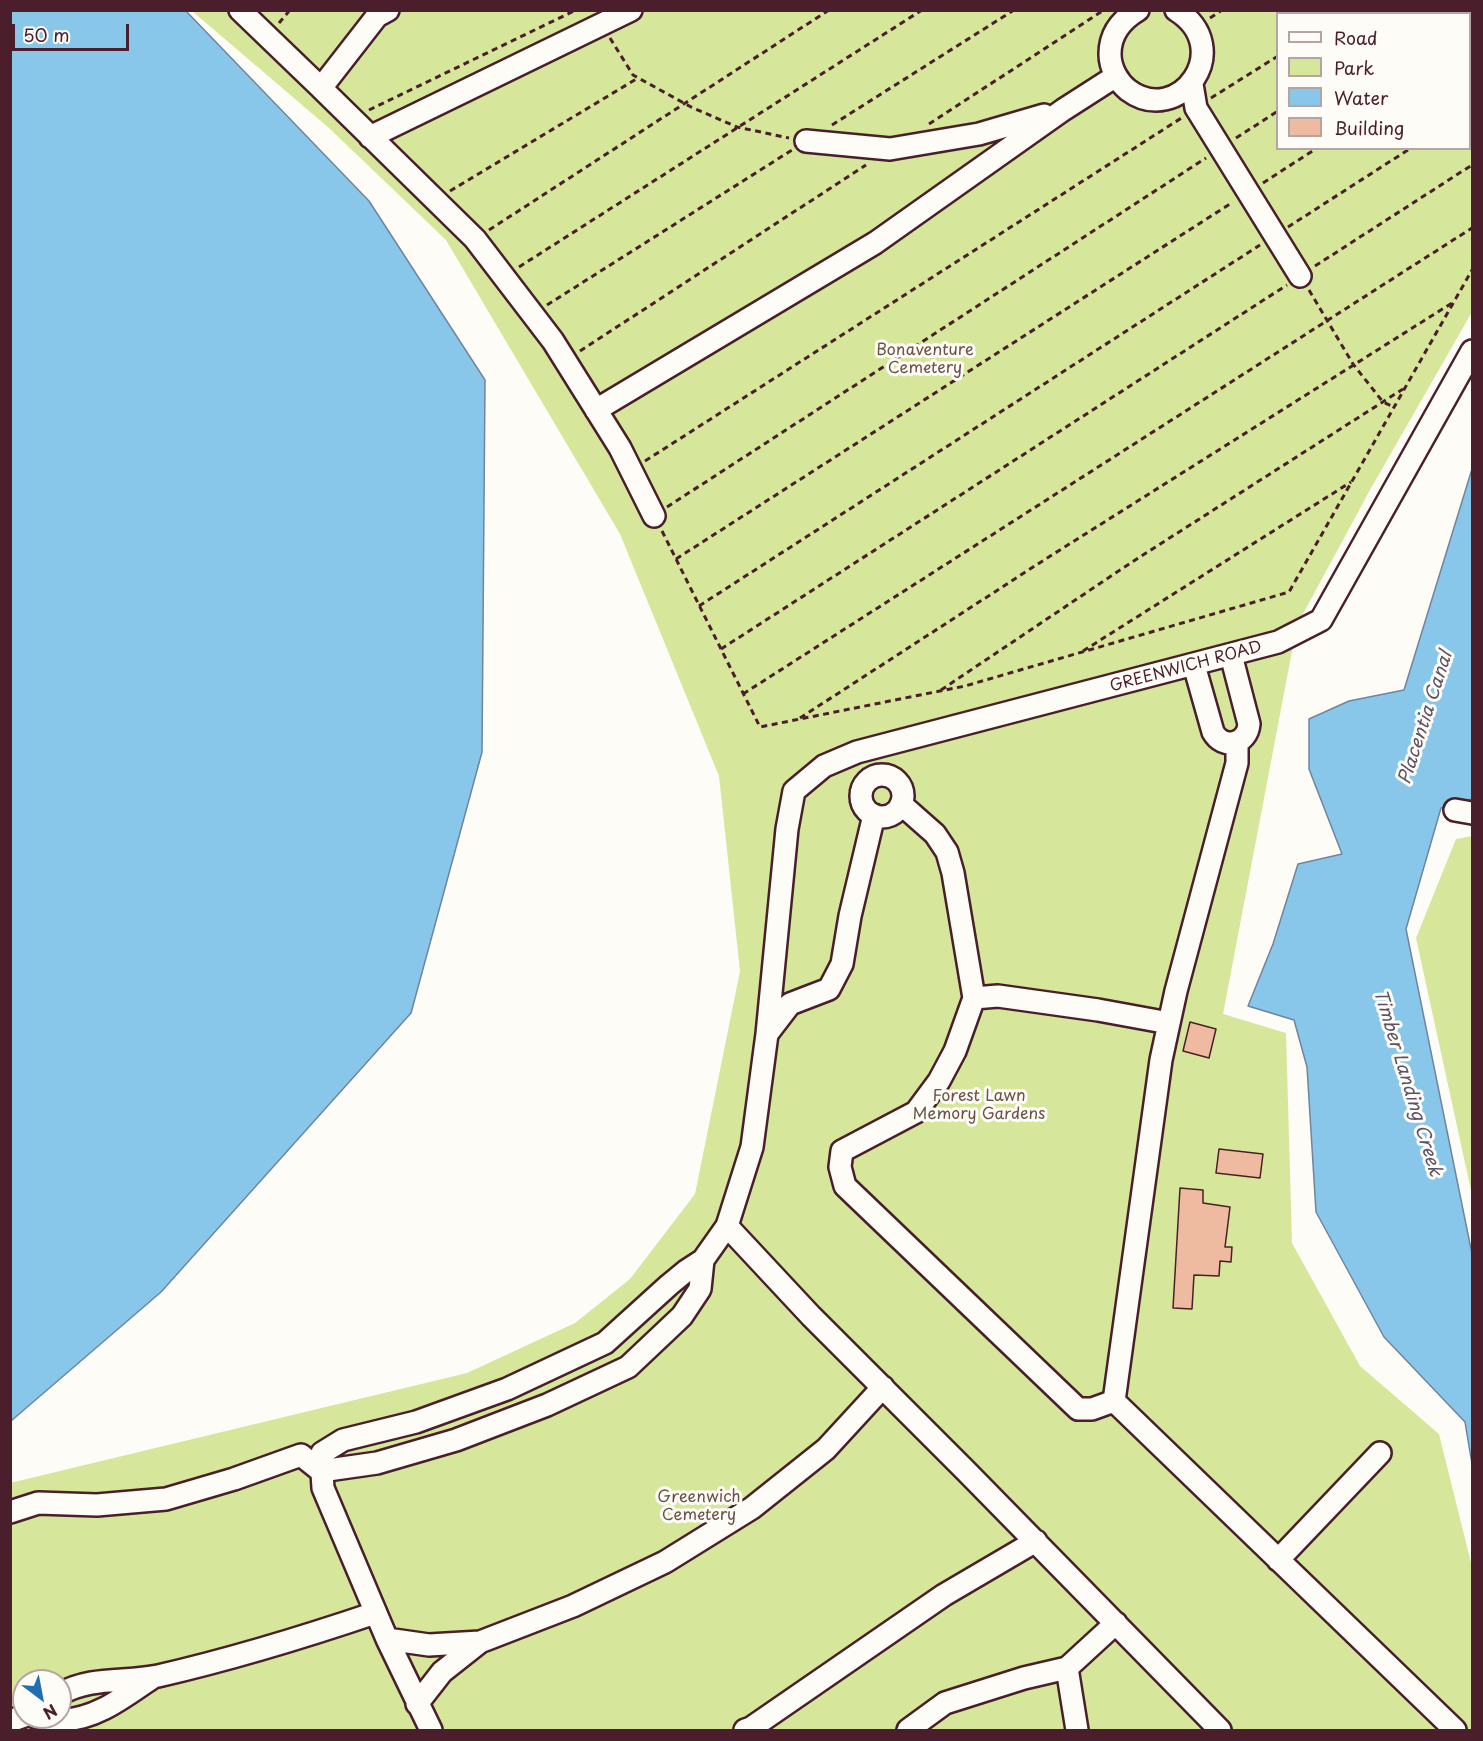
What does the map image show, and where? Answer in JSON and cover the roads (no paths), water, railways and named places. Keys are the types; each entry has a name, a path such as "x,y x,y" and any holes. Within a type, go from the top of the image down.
{"street":[{"path":"240,10 475,239 565,360 631,470 654,516"},
{"path":"321,88 377,16 388,10"},
{"path":"370,136 631,10"},
{"path":"1138,10 1117,27 1111,42 1110,57 1116,76 1122,85 1135,94 1149,99 1165,99 1179,94 1192,84 1200,71 1204,56 1202,40 1187,17 1176,10"},
{"path":"596,410 875,243 1063,110 1116,76"},
{"path":"1192,84 1196,108 1300,276"},
{"path":"806,141 890,149 979,134 1063,110"},
{"name":"GREENWICH ROAD","path":"704,1260 728,1226 752,1147 767,1034 787,829 794,791 824,766 857,752 1278,642 1321,620 1473,351"},
{"path":"1194,665 1213,732 1225,743 1237,742 1246,735 1249,724 1231,655"},
{"path":"894,779 897,741"},
{"path":"1114,1401 1161,1060 1237,763 1237,742"},
{"path":"857,752 863,788 862,802 865,809 881,817 892,815 901,804 902,790 894,779 884,775 876,776 863,788"},
{"path":"901,804 935,834 946,852 953,873 974,998 955,1051 939,1081 916,1112 842,1151 840,1167 845,1186 1078,1409 1092,1409 1114,1401"},
{"path":"767,1034 790,1004 829,989 842,964 850,916 874,815"},
{"path":"974,998 998,996 1169,1023"},
{"path":"728,1226 812,1316 1036,1541 1220,1731"},
{"path":"431,1731 375,1613 323,1488 322,1453 343,1440 416,1422 507,1389 605,1343 669,1285 704,1260"},
{"path":"10,1512 38,1503 97,1505 166,1499 234,1479 302,1455 321,1471 376,1462 456,1440 547,1405 628,1366 682,1316 700,1289 704,1260"},
{"path":"417,1704 442,1672 480,1642 573,1606 665,1563 752,1508 826,1449 883,1387"},
{"path":"1114,1401 1455,1731"},
{"path":"1278,1560 1380,1453"},
{"path":"745,1731 944,1595 1036,1541"},
{"path":"72,1688 156,1676 305,1637 375,1613"},
{"path":"908,1731 945,1703 1024,1678 1067,1668 1116,1623"},
{"path":"387,1639 429,1645 480,1642"},
{"path":"1067,1668 1077,1731"},
{"path":"72,1718 87,1716 107,1708 156,1676"}],"water":[{"path":"11,10 186,11 369,201 485,380 482,752 411,1013 161,1292 11,1421"},
{"path":"1472,469 1472,799 1441,808 1406,929 1472,1254 1472,1464 1465,1422 1384,1337 1316,1212 1307,1067 1294,1020 1248,1006 1273,944 1298,864 1342,854 1309,769 1309,719 1349,701 1404,690"}],"park label":[{"name":"Bonaventure Cemetery","path":"925,360"},
{"name":"Forest Lawn Memory Gardens","path":"979,1106"},
{"name":"Greenwich Cemetery","path":"699,1507"}],"water label":[{"name":"Placentia Canal","path":"1426,718"},
{"name":"Timber Landing Creek","path":"1407,1083"}]}
